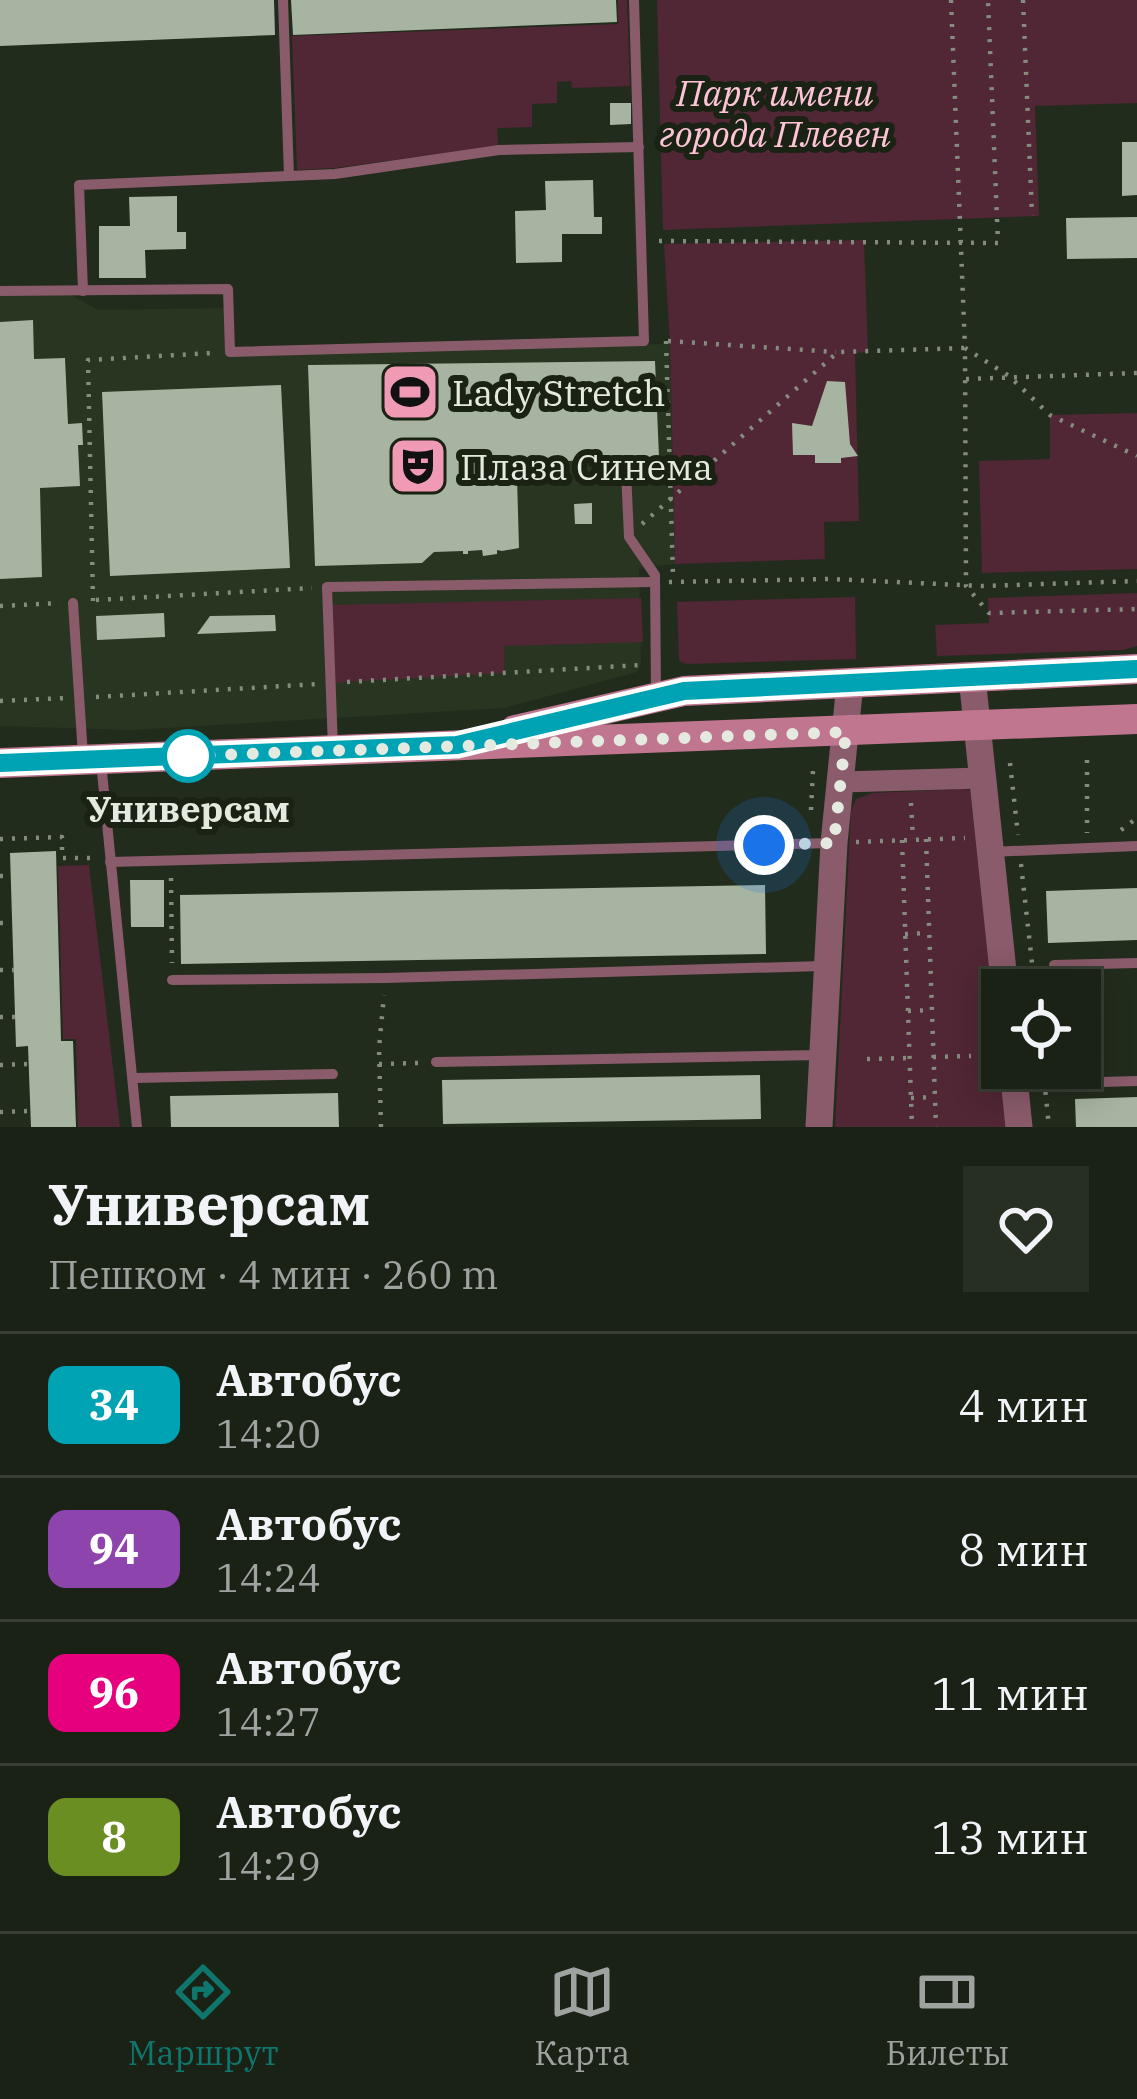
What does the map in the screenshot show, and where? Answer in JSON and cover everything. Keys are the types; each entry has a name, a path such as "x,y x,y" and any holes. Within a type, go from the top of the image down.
{"main road":[{"path":"457,745 684,691 1137,668"},
{"path":"0,763 1137,719"}],"street":[{"path":"972,677 1003,969"},
{"path":"819,1127 834,843 850,683"},
{"path":"841,782 982,778"},
{"path":"1015,1089 1019,1127"}],"lane":[{"path":"284,0 290,176"},
{"path":"0,292 227,289 230,352 644,341 634,0"},
{"path":"83,291 80,184 335,174 499,150 639,148"},
{"path":"626,471 629,537 655,574 656,695"},
{"path":"333,750 327,587 655,582"},
{"path":"73,603 110,860 137,1127"},
{"path":"110,860 834,843"},
{"path":"989,844 1019,851 1137,846"},
{"path":"1054,965 1137,963"},
{"path":"172,980 827,966"},
{"path":"436,1062 822,1055"},
{"path":"134,1078 333,1074"},
{"path":"1101,1082 1137,1081"}],"path":[{"path":"951,0 966,379 966,586 989,613 1137,609"},
{"path":"641,241 998,243 988,0"},
{"path":"1023,0 1032,216"},
{"path":"673,582 666,341 838,352 965,348 1009,376 1050,415 1137,456"},
{"path":"230,352 88,360 93,601 327,587"},
{"path":"629,537 838,352"},
{"path":"966,379 1137,373"},
{"path":"655,582 831,579 966,586 1137,581"},
{"path":"0,606 73,603"},
{"path":"1087,760 1087,848"},
{"path":"1010,763 1032,969"},
{"path":"910,779 913,839"},
{"path":"0,839 62,837 62,858 110,860"},
{"path":"926,839 936,1127"},
{"path":"834,843 926,839 989,844"},
{"path":"902,840 912,1127"},
{"path":"171,862 172,980"},
{"path":"0,876 11,876"},
{"path":"0,923 13,923"},
{"path":"905,934 929,933"},
{"path":"0,970 14,970"},
{"path":"381,1127 379,1064 386,978"},
{"path":"908,1011 932,1010"},
{"path":"0,1017 15,1017"},
{"path":"933,1057 971,1056"},
{"path":"867,1059 909,1058"},
{"path":"379,1064 436,1062"},
{"path":"0,1064 29,1064"},
{"path":"1045,1089 1049,1127"},
{"path":"911,1098 934,1097"},
{"path":"0,1112 31,1111"}],"shaded area":[{"path":"66,292 98,310 231,308 235,351 670,344 675,564 639,568 641,665 637,672 504,708 132,730 0,726 0,294"}],"green space":[{"path":"618,0 627,0 630,86 572,88 571,81 557,82 557,103 532,104 532,127 497,128 498,146 297,170 292,36 618,24"},
{"name":"Парк имени города Плевен","path":"657,0 1137,0 1137,103 1035,106 1039,216 663,230"},
{"path":"864,240 868,352 855,353 859,521 824,522 825,559 675,564 664,244"},
{"path":"1137,413 1137,569 982,573 979,461 1050,459 1050,415"},
{"path":"1137,593 1137,646 937,656 935,625 989,623 988,598"},
{"path":"855,597 856,659 679,661 677,602"},
{"path":"641,598 643,642 504,646 504,673 330,683 327,605"},
{"path":"963,789 971,790 978,803 995,969 981,969 981,1089 1006,1089 1012,1127 835,1127 851,811 856,799 872,793"},
{"path":"89,865 120,1127 78,1127 76,1039 63,1039 58,866"}],"building":[{"path":"0,0 274,0 275,35 0,46"},
{"path":"291,0 616,0 617,22 293,35"},
{"path":"610,103 631,103 631,124 610,125"},
{"path":"1122,142 1137,142 1137,195 1122,196"},
{"path":"593,180 594,217 602,217 602,234 562,234 562,262 516,263 515,211 546,210 545,181"},
{"path":"177,196 177,232 186,232 186,249 145,250 146,278 99,278 99,226 130,226 129,197"},
{"path":"1137,217 1137,258 1067,259 1066,218"},
{"path":"33,320 34,359 65,358 68,424 82,423 80,486 40,488 42,577 0,579 0,322"},
{"name":"Плаза Синема","path":"655,361 659,457 629,459 629,469 611,470 611,459 524,463 524,477 517,477 519,548 483,556 482,550 434,552 422,563 315,566 308,365"},
{"path":"827,381 845,382 850,444 858,456 841,458 841,463 815,463 815,455 793,455 792,423 812,426"},
{"path":"281,385 290,568 110,576 102,392"},
{"path":"592,503 592,524 575,524 574,504"},
{"path":"164,613 165,637 97,640 96,616"},
{"path":"275,615 276,631 197,634 210,616"},
{"path":"56,851 61,1041 73,1041 76,1127 31,1127 28,1046 16,1047 10,853"},
{"path":"130,880 164,880 164,927 131,927"},
{"path":"765,885 766,954 181,964 180,895"},
{"path":"1137,888 1137,940 1048,943 1046,891"},
{"path":"760,1075 761,1119 443,1124 442,1080"},
{"path":"338,1093 339,1127 171,1127 170,1096"},
{"path":"1137,1097 1137,1127 1076,1127 1075,1099"}],"bus line":[{"name":"34","path":"0,763 457,745 684,691 1137,669"}],"place":[{"name":"Lady Stretch","path":"410,392"},
{"name":"Плаза Синема","path":"418,466"},
{"name":"Универсам","path":"188,756"}],"route":[{"path":"188,756 846,732 834,843 764,845"}]}
